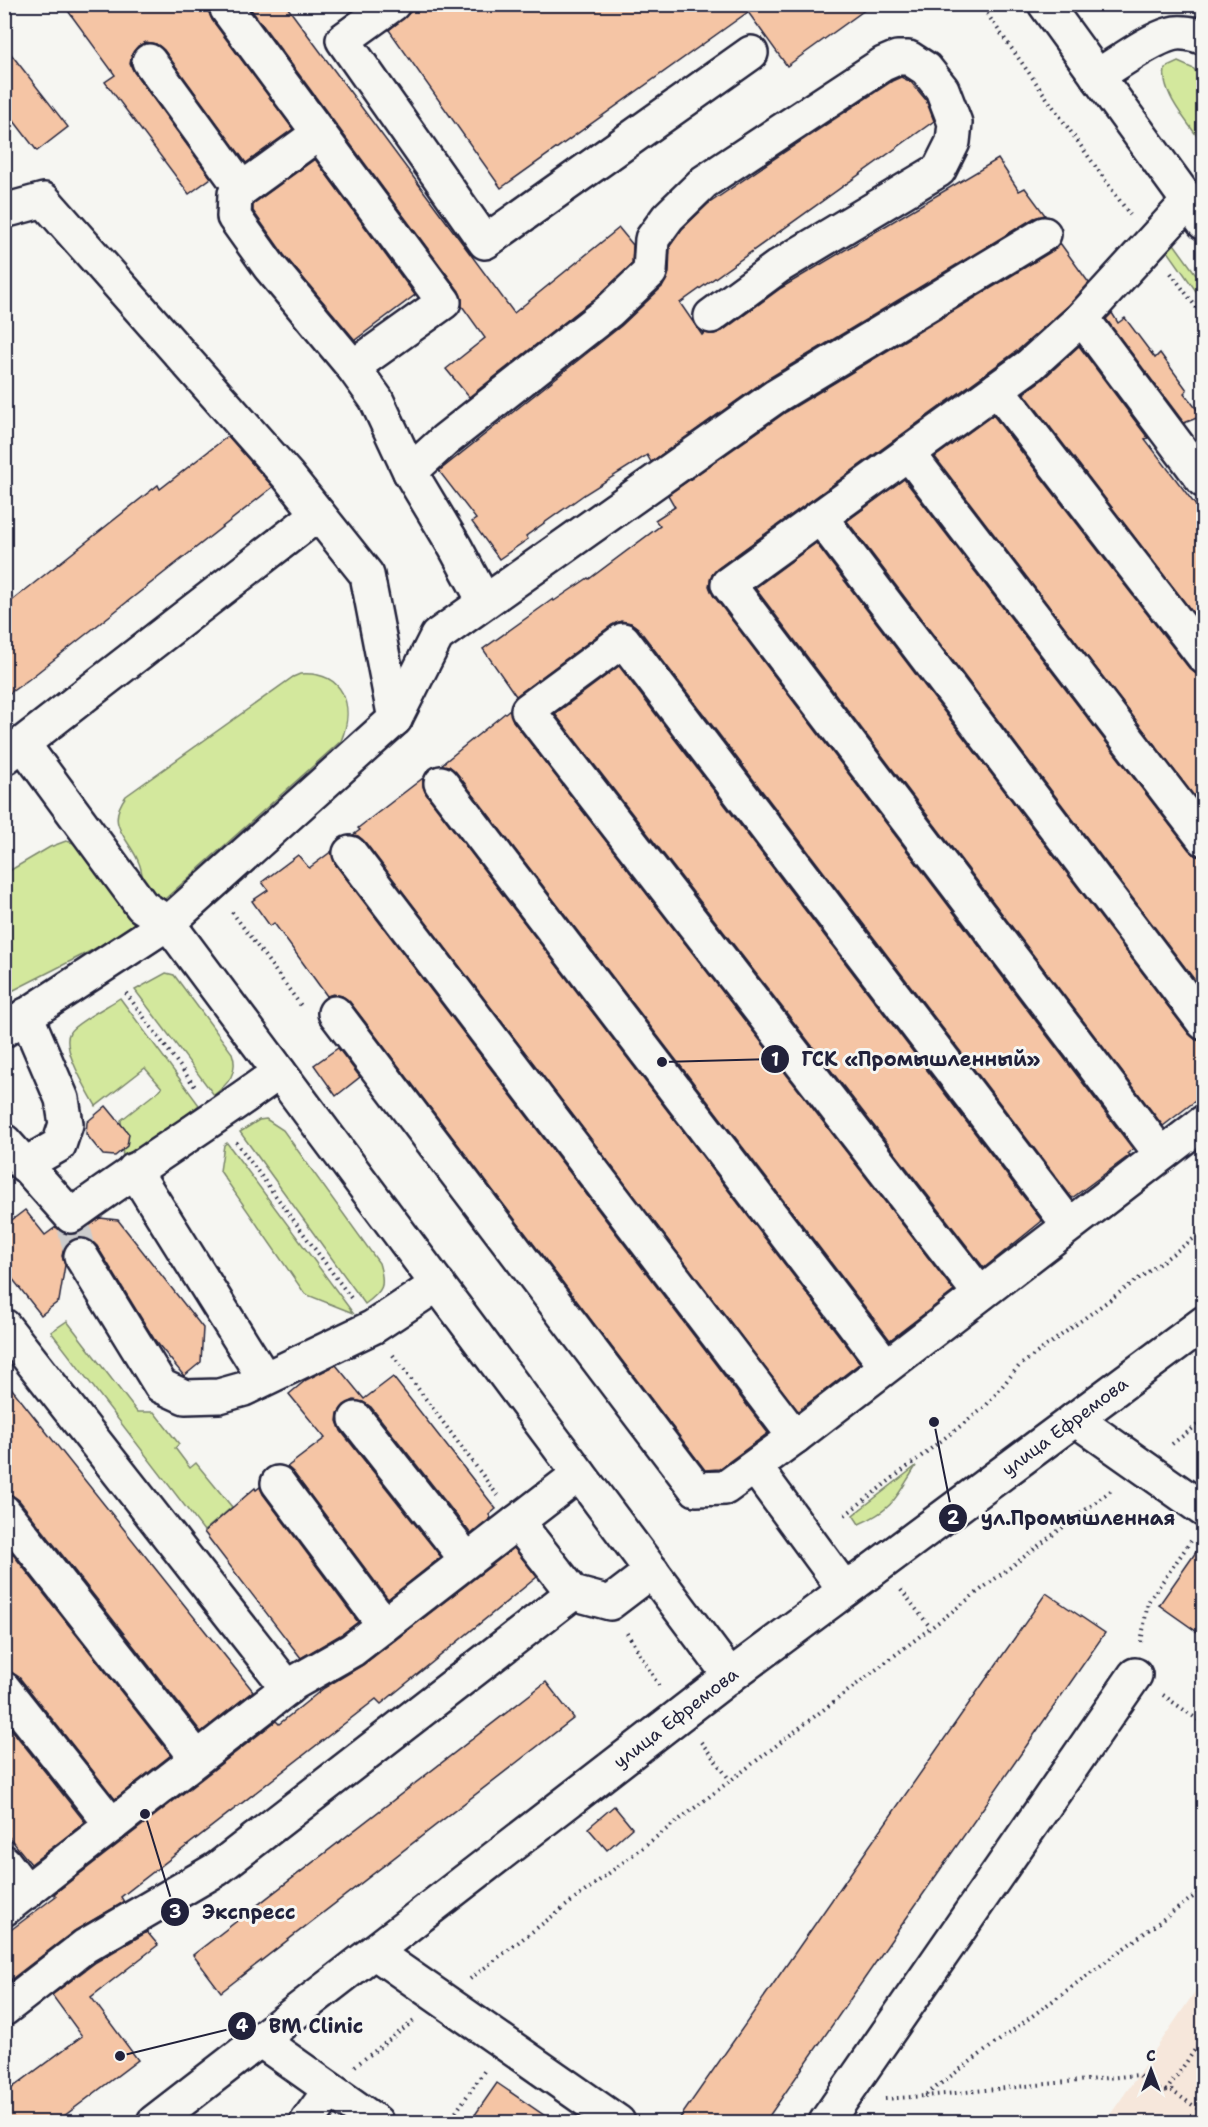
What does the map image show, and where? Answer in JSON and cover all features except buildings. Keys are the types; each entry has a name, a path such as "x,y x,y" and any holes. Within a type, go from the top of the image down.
{"street":[{"path":"393,4 343,40 485,242 751,53"},
{"path":"1045,4 1196,212 1150,244 1082,318 1030,365 728,584 1161,1154"},
{"path":"227,9 444,302 353,367"},
{"path":"1097,76 1173,33 1198,35 1203,38"},
{"path":"410,472 444,441 609,311 651,272 652,239 668,217 704,182 883,64 897,58 909,58 926,69 942,89 954,123 953,142 939,170 779,266 711,316"},
{"path":"149,61 242,189"},
{"path":"319,133 236,194 234,218 269,266 353,367 376,399 410,472 484,601"},
{"path":"4,211 44,200 280,467 368,575 395,719"},
{"path":"14,1153 59,1144 66,1124 62,1099 15,1022 168,923 395,719 437,636 776,396 1044,234"},
{"path":"1082,318 1203,481"},
{"path":"997,389 1203,657"},
{"path":"908,453 1203,839"},
{"path":"318,514 14,751 142,906 168,923 730,1676"},
{"path":"820,517 1203,1023"},
{"path":"980,1294 528,710 623,640 1069,1225"},
{"path":"441,783 886,1366"},
{"path":"350,853 795,1437"},
{"path":"335,1013 696,1489 725,1488 795,1437 1203,1122"},
{"path":"14,1153 71,1216 134,1170 218,1117 279,1072"},
{"path":"134,1170 264,1378"},
{"path":"81,1256 161,1386 184,1397 219,1396 244,1389 373,1327 438,1284"},
{"name":"улица Ефремова","path":"154,2122 730,1676 1203,1323"},
{"path":"4,1326 288,1688"},
{"path":"356,1419 467,1560"},
{"path":"1075,1419 1142,1467 1200,1521"},
{"path":"754,1467 845,1590"},
{"path":"4,1862 16,1900 288,1688 352,1650 579,1474"},
{"path":"278,1483 384,1625"},
{"path":"4,1512 197,1758"},
{"path":"517,1522 573,1593 610,1603 652,1571"},
{"path":"4,2009 85,1946 217,1869 573,1593"},
{"path":"833,2113 1135,1675"},
{"path":"4,1689 112,1825"},
{"path":"374,1952 618,2122"},
{"path":"260,2040 376,2122"},
{"path":"307,2122 328,2089"}],"path":[{"path":"980,4 1203,318"},
{"path":"211,884 306,1011 335,1013"},
{"path":"124,990 517,1522"},
{"path":"844,1515 985,1407 1019,1366 1203,1231"},
{"path":"328,2089 1203,1420"},
{"path":"1200,1521 1148,1602 1135,1675 1203,1724"},
{"path":"899,1587 930,1627"},
{"path":"610,1603 659,1687"},
{"path":"697,1737 730,1780"},
{"path":"924,2096 1203,1889"},
{"path":"1166,2091 1203,2037"},
{"path":"449,2122 504,2042"},
{"path":"833,2113 924,2096 1138,2075 1159,2090 1172,2091 1203,2113"}],"shaded area":[{"path":"1203,1980 1203,2122 1105,2122 1138,2075"}],"green space":[{"path":"1178,62 1194,69 1203,83 1203,144 1177,108 1167,88 1165,68"},
{"path":"1172,241 1203,284 1203,301 1165,247"},
{"path":"300,674 327,678 336,684 342,693 347,715 341,741 156,907 146,889 135,854 118,824 117,815 126,796"},
{"path":"66,841 74,843 85,851 134,923 112,940 5,993 4,874 50,847"},
{"path":"166,973 174,975 232,1053 234,1066 231,1077 214,1095 135,990"},
{"path":"120,998 199,1105 123,1161 121,1120 162,1088 145,1068 96,1106 76,1069 68,1039 73,1028"},
{"path":"266,1119 283,1130 379,1263 382,1277 381,1287 376,1295 365,1304 240,1132 259,1120"},
{"path":"227,1143 353,1313 305,1294 220,1171 224,1145"},
{"path":"67,1321 137,1412 154,1412 179,1444 175,1448 190,1468 196,1463 232,1507 204,1531 51,1332"},
{"path":"916,1466 894,1501 880,1513 859,1524 853,1515"}],"tunnel":[{"path":"71,1216 81,1256"}],"place":[{"name":"ГСК «Промышленный»","path":"662,1062"},
{"name":"ул.Промышленная","path":"934,1422"},
{"name":"Экспресс","path":"145,1814"},
{"name":"BM Clinic","path":"120,2056"}]}
